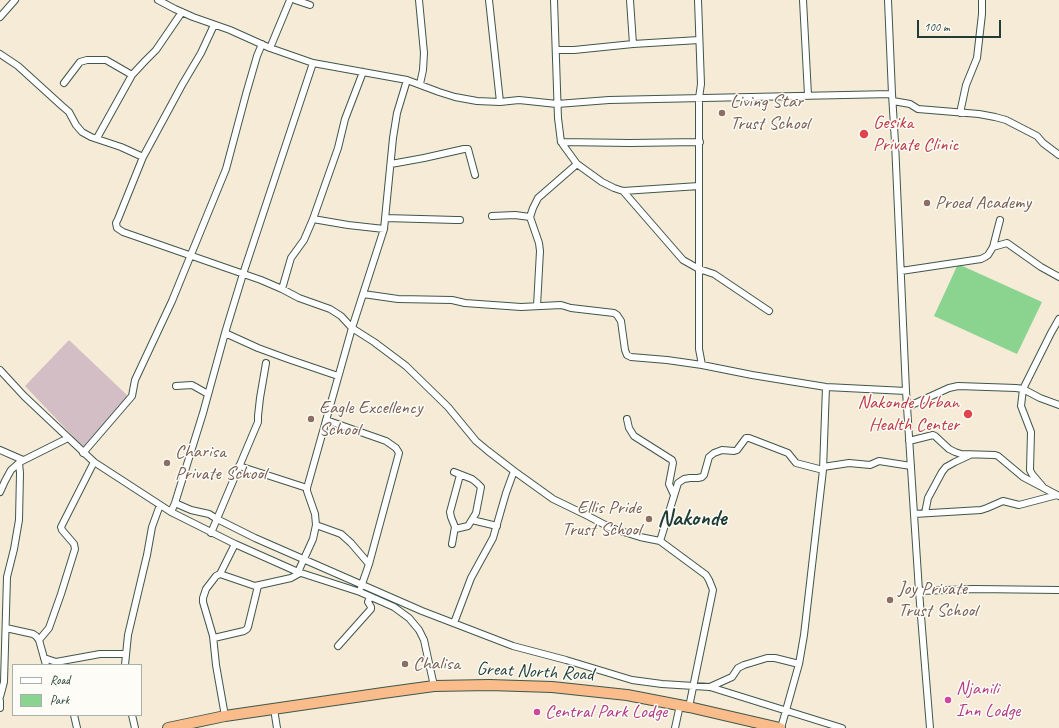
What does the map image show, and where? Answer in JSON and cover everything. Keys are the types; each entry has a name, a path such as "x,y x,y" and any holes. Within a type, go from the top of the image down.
{"highway":[{"name":"Great North Road","path":"168,728 225,716 434,686 489,685 552,688 626,695 684,706 780,728"}],"street":[{"path":"0,17 15,0"},
{"path":"158,0 182,12 230,30 270,48 313,62 407,80 455,97 477,101 500,102 519,100 557,104 609,100 892,94"},
{"path":"270,48 290,0"},
{"path":"295,0 310,5"},
{"path":"419,0 424,53 420,84"},
{"path":"489,0 500,102"},
{"path":"554,0 559,129 562,142 577,164 602,182 623,191 699,186"},
{"path":"630,0 634,44"},
{"path":"698,0 701,84 699,98 699,348 702,365"},
{"path":"803,0 808,95"},
{"path":"888,0 906,391 919,591 930,728"},
{"path":"960,113 966,85 977,58 982,14 982,0"},
{"path":"97,138 132,75 144,60 156,50 182,12"},
{"path":"214,25 201,52 142,157 116,223 117,228 122,232 244,274 282,289 299,298 330,309 341,316 352,328 374,342 406,366 448,407 476,441 553,499 611,528 640,537 660,541 706,575 713,587 713,590 694,685 675,728"},
{"path":"556,50 574,50 699,40"},
{"path":"83,453 132,396 135,380 172,301 226,169 246,94 262,44"},
{"path":"0,54 18,66 69,112 76,125 82,132 142,157"},
{"path":"64,83 80,62 87,60 106,60 132,75"},
{"path":"171,512 203,413 225,333 313,62"},
{"path":"282,289 291,258 304,240 314,219 338,148 345,119 363,72"},
{"path":"220,574 252,586 258,586 291,578 299,573 312,539 316,525 315,514 307,488 352,328 384,229 391,164 392,138 397,113 407,80"},
{"path":"893,101 910,104 918,109 995,117 1006,120 1037,136 1043,143 1059,155"},
{"path":"562,142 700,142"},
{"path":"391,164 468,149 475,175"},
{"path":"537,306 540,251 539,243 530,218 538,198 577,164"},
{"path":"623,191 683,260 699,269 714,274 769,311"},
{"path":"492,216 515,215 530,218"},
{"path":"384,218 460,220"},
{"path":"314,219 384,229"},
{"path":"901,271 981,259 988,255 993,247 1000,220"},
{"path":"993,247 1008,243 1041,267 1059,277"},
{"path":"363,294 398,299 452,300 465,303 521,308 561,306 614,313 621,321 625,350 627,355 631,357 702,365 826,387 906,391"},
{"path":"1042,487 1030,470 1032,432 1021,406 1023,389 1059,319"},
{"path":"225,333 273,354 338,376"},
{"path":"212,533 258,422 260,398 266,363"},
{"path":"0,370 24,396 83,453 94,462 171,512 235,544 299,573 360,592 394,607 409,618 419,630 424,640 434,686"},
{"path":"176,386 192,385 208,394"},
{"path":"780,728 799,664 804,635 823,469 826,387"},
{"path":"907,407 927,397 954,387 1007,387 1023,389 1040,398 1059,405"},
{"path":"627,419 629,428 634,436 672,460 673,463 669,484 674,495"},
{"path":"326,420 386,442 396,448 400,453 360,592"},
{"path":"909,441 933,435 948,449 954,452 961,454 992,454 998,456 1020,475 1058,495"},
{"path":"0,492 4,481 11,470 21,462 68,438"},
{"path":"660,541 678,483 690,478 702,477 704,475 709,457 722,450 737,450 746,438 788,453 796,463 823,469 846,463 870,465 879,461 911,466"},
{"path":"0,450 21,462"},
{"path":"925,514 926,502 946,467 973,454"},
{"path":"0,697 4,682 7,577 19,520 21,462"},
{"path":"40,640 49,628 62,594 75,549 74,544 62,530 62,527 94,462"},
{"path":"239,466 307,488"},
{"path":"454,623 471,578 490,544 514,471"},
{"path":"452,544 455,525 450,512 457,474 475,481 481,487 476,513 472,520 468,526 455,529"},
{"path":"914,514 981,510 1003,501 1019,505 1058,495"},
{"path":"175,503 191,510 207,513 255,538 304,560 422,611 513,646 632,680 662,684 710,687 842,728"},
{"path":"125,664 128,634 152,527 160,505"},
{"path":"472,520 497,526"},
{"path":"316,525 341,534 369,564"},
{"path":"225,716 216,665 214,638 203,598 206,589 216,576 220,574 235,544"},
{"path":"214,638 247,629 258,586"},
{"path":"919,591 974,589 1059,590"},
{"path":"338,646 371,609 368,602 370,597"},
{"path":"6,628 32,634 40,640 46,664"},
{"path":"44,658 56,662 100,654 125,654"},
{"path":"710,687 732,677 738,668 767,658 775,658 799,664"},
{"path":"0,701 0,708"},
{"path":"274,709 278,728"},
{"path":"74,716 77,728"},
{"path":"132,716 135,728"}],"shaded area":[{"path":"69,340 129,397 83,447 25,386"}],"green space":[{"path":"958,264 1042,302 1017,354 934,316"}],"place":[{"name":"Living Star Trust School","path":"722,113"},
{"name":"Gesika Private Clinic","path":"864,134"},
{"name":"Proed Academy","path":"927,203"},
{"name":"Nakonde Urban Health Center","path":"968,414"},
{"name":"Eagle Excellency School","path":"311,419"},
{"name":"Charisa Private School","path":"167,463"},
{"name":"Ellis Pride Trust School","path":"649,519"},
{"name":"Joy Private Trust School","path":"890,600"},
{"name":"Chalisa","path":"405,664"},
{"name":"Njanili Inn Lodge","path":"948,700"},
{"name":"Central Park Lodge","path":"537,712"}],"district":[{"name":"Nakonde","path":"692,519"}]}
